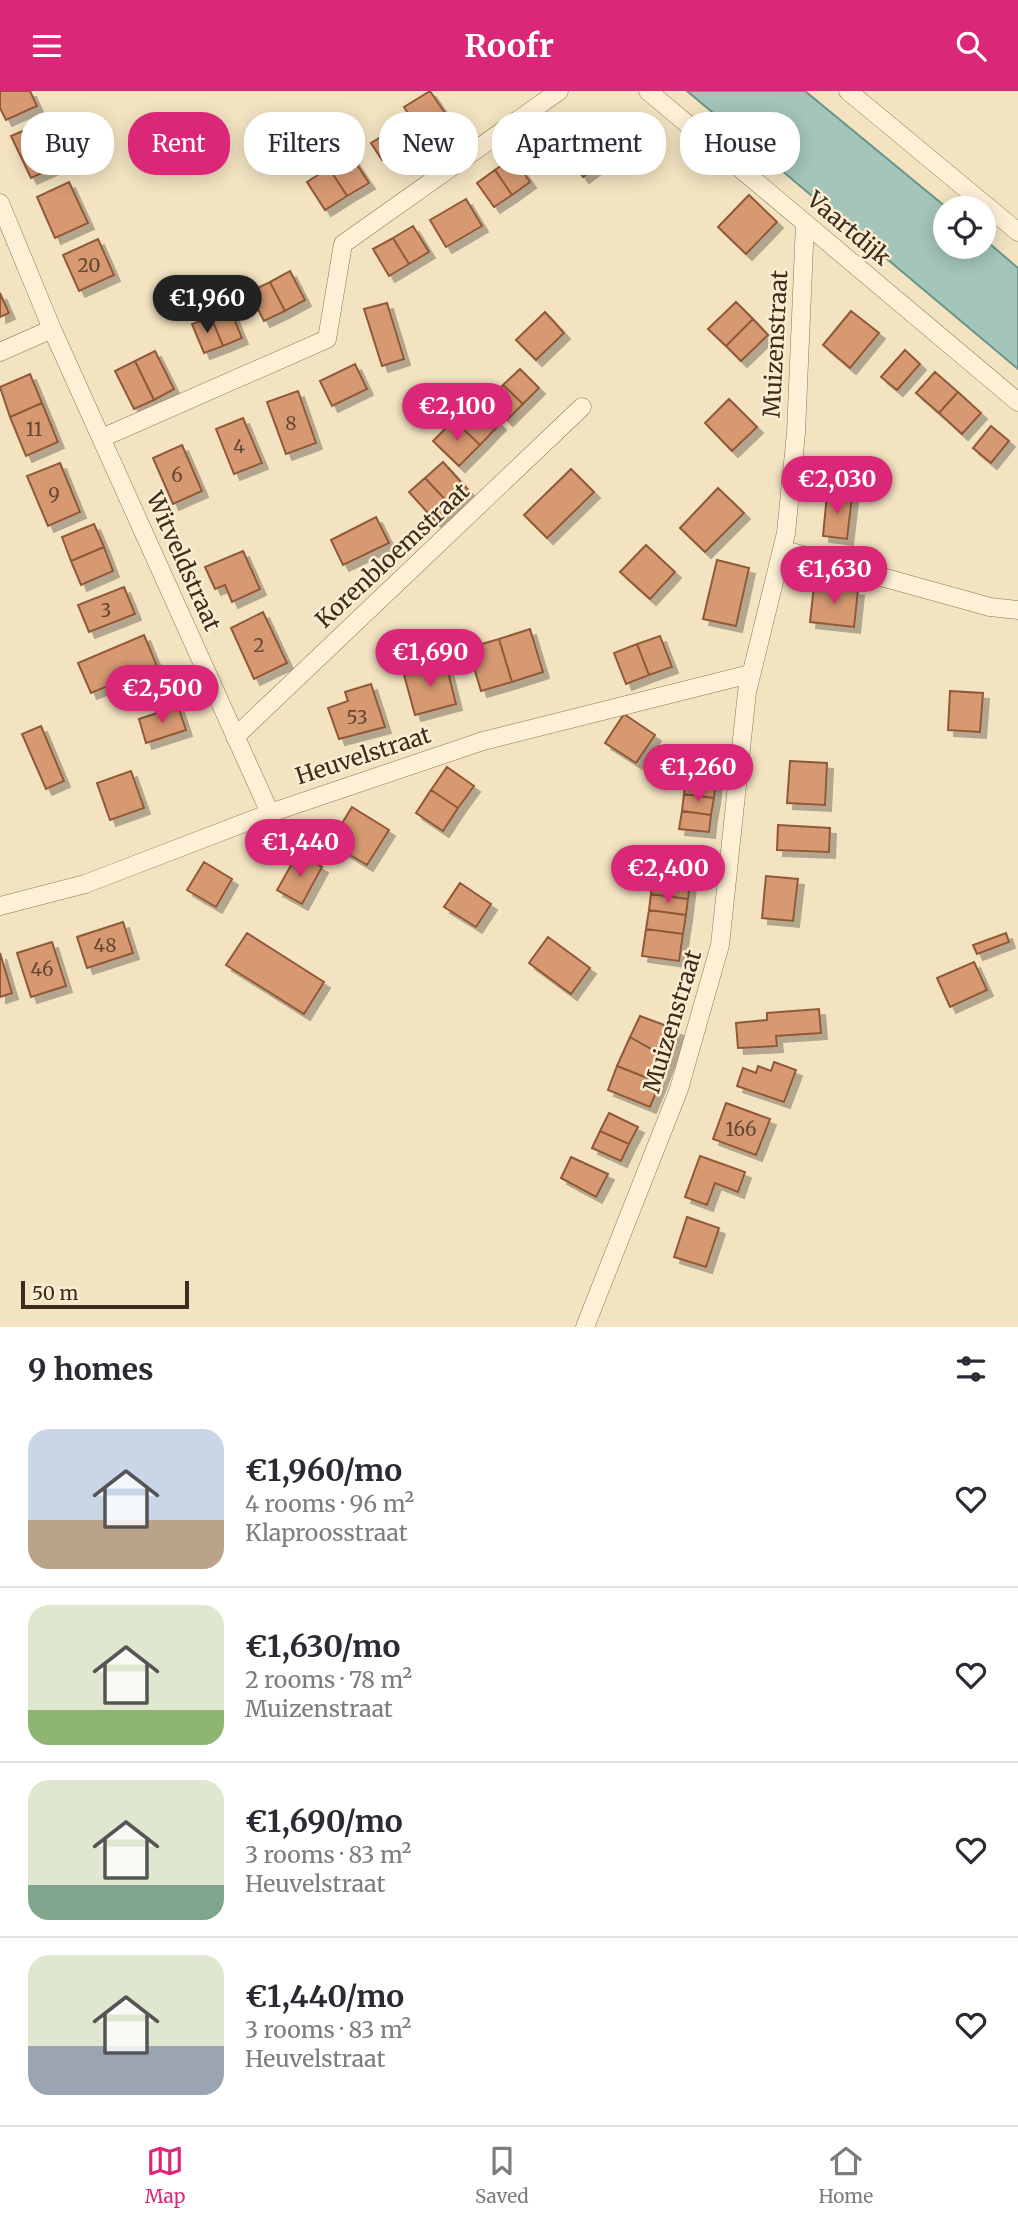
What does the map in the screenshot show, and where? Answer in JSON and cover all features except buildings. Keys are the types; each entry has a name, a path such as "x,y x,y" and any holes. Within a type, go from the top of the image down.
{"street":[{"path":"104,437 327,339 343,244 559,91"},
{"name":"Vaartdijk","path":"648,91 1018,402"},
{"path":"848,91 1011,226 1018,207"},
{"name":"Witveldstraat","path":"0,203 52,330 104,437 270,813"},
{"name":"Muizenstraat","path":"585,1327 678,1089 720,946 750,674 784,550 796,433 805,223"},
{"path":"0,352 52,330"},
{"name":"Korenbloemstraat","path":"235,737 582,407"},
{"path":"784,550 990,607 1018,610"},
{"name":"Heuvelstraat","path":"0,906 85,884 270,813 484,741 750,674"}],"water":[{"path":"687,91 805,91 933,196 933,259 996,259 996,249 1018,268 1018,369 787,175 800,175 800,112 712,112"}]}
